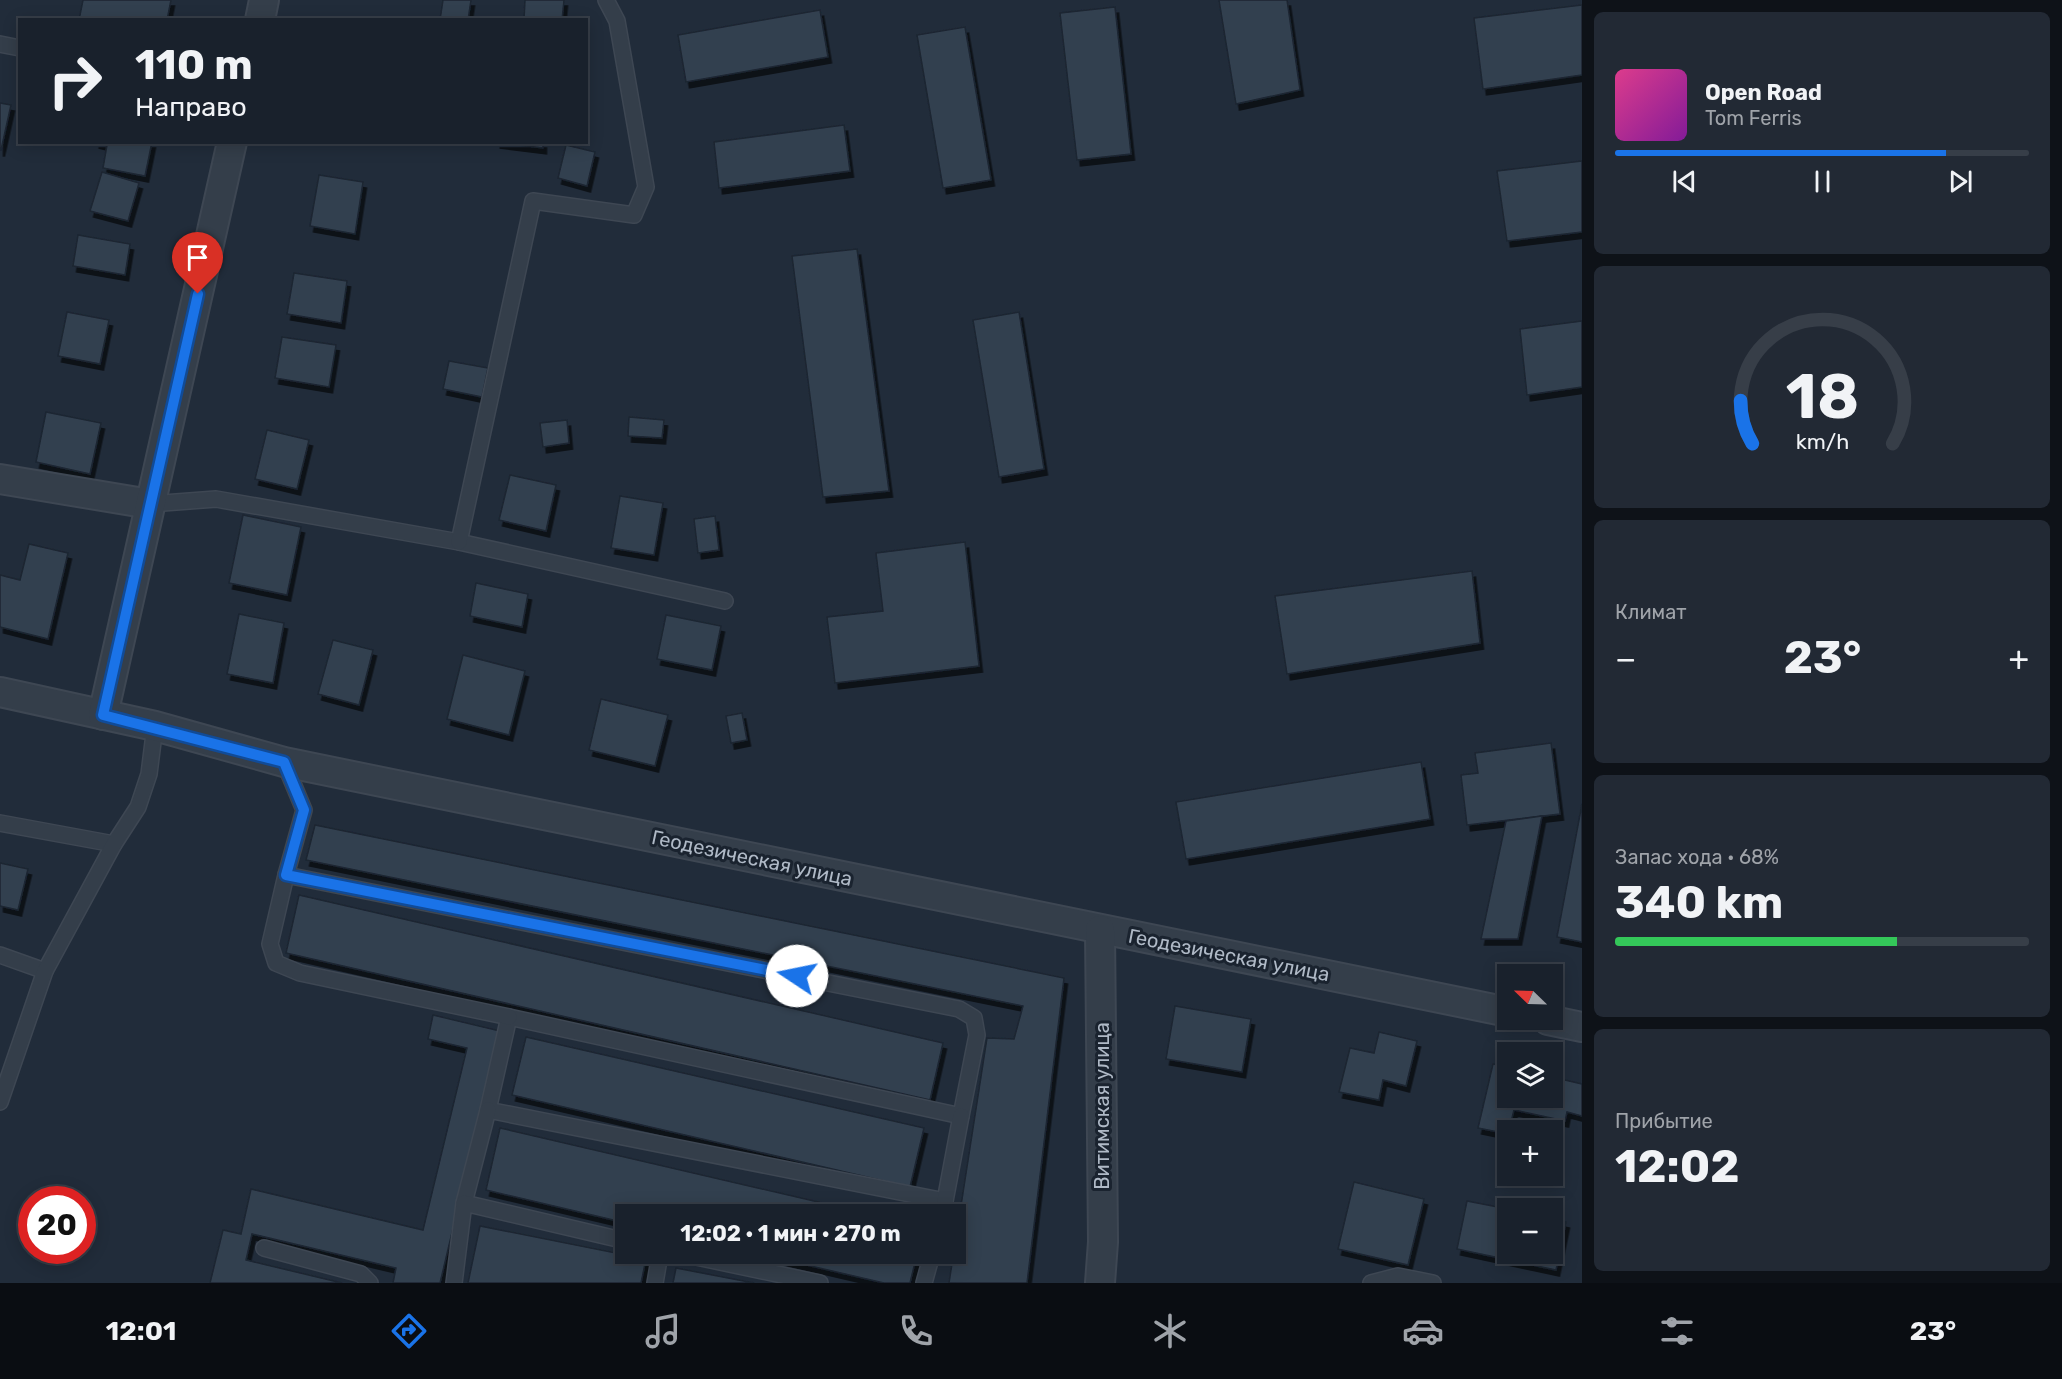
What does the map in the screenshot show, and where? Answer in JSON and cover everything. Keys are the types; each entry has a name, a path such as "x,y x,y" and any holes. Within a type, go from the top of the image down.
{"street":[{"path":"260,18 264,0"},
{"path":"103,715 232,144"},
{"path":"0,479 150,504"},
{"name":"Геодезическая улица","path":"0,692 155,726 284,762 1497,1010"},
{"name":"Витимская улица","path":"1100,930 1103,1242 1100,1283"},
{"path":"1563,1023 1582,1027"}],"lane":[{"path":"459,543 533,201 634,214 646,187 617,21 606,0"},
{"path":"0,44 18,48"},
{"path":"150,504 216,499 459,543 725,601"},
{"path":"0,1102 45,971 114,844 138,807 149,774 155,726"},
{"path":"284,762 304,810 270,944 276,963 300,973 961,1116"},
{"path":"0,823 114,844"},
{"path":"286,875 959,1009 974,1018 977,1035 944,1204"},
{"path":"0,955 45,971"},
{"path":"454,1283 464,1203 509,1017"},
{"path":"488,1110 924,1204"},
{"path":"464,1203 615,1238"},
{"path":"264,1248 361,1274 370,1283"},
{"path":"655,1283 658,1264"},
{"path":"730,1264 820,1283"},
{"path":"924,1283 929,1264"},
{"path":"1371,1283 1398,1276 1433,1283"}],"building":[{"path":"83,0 171,0 167,18 79,18"},
{"path":"443,0 471,0 468,18 440,18"},
{"path":"525,0 564,0 562,18 524,18"},
{"path":"1219,0 1287,0 1300,90 1236,104"},
{"path":"1582,5 1582,75 1483,89 1474,18"},
{"path":"1115,7 1131,154 1077,160 1060,13"},
{"path":"820,10 828,57 686,82 678,35"},
{"path":"965,27 991,180 943,188 917,35"},
{"path":"0,103 11,105 1,150 0,150"},
{"path":"844,125 850,171 719,188 714,142"},
{"path":"103,144 152,144 145,176 103,168 107,145"},
{"path":"512,144 543,144 543,148"},
{"path":"566,145 595,152 587,186 558,178"},
{"path":"1582,161 1582,232 1507,241 1497,171"},
{"path":"102,172 139,183 128,221 90,211"},
{"path":"319,175 363,182 355,234 310,226"},
{"path":"78,235 130,244 125,275 73,266"},
{"path":"857,249 889,491 823,497 792,256"},
{"path":"294,273 347,281 341,323 287,314"},
{"path":"67,312 109,320 100,364 58,356"},
{"path":"1019,312 1044,469 999,477 973,320"},
{"path":"1582,321 1582,387 1527,395 1520,329"},
{"path":"282,337 336,345 329,387 275,378"},
{"path":"449,361 488,368 482,397 443,389"},
{"path":"46,412 101,423 90,474 36,462"},
{"path":"629,417 664,420 662,438 628,436"},
{"path":"567,420 569,443 543,447 540,423"},
{"path":"267,430 309,440 297,489 255,479"},
{"path":"510,475 556,485 546,531 499,520"},
{"path":"620,496 663,503 654,555 611,548"},
{"path":"243,515 301,527 287,595 229,583"},
{"path":"715,516 719,550 698,553 694,519"},
{"path":"965,542 979,666 835,683 827,617 883,611 876,553"},
{"path":"29,544 68,553 48,639 0,627 0,575 20,580"},
{"path":"1472,571 1480,643 1287,674 1275,596"},
{"path":"476,583 528,594 522,627 470,616"},
{"path":"239,614 284,623 273,683 227,674"},
{"path":"666,615 721,626 712,670 657,659"},
{"path":"333,640 373,650 359,705 318,694"},
{"path":"463,655 525,671 509,735 447,719"},
{"path":"601,699 668,715 655,766 589,750"},
{"path":"742,713 747,740 731,743 726,716"},
{"path":"1551,743 1560,814 1467,825 1461,775 1478,773 1475,753"},
{"path":"1421,762 1430,819 1186,859 1176,802"},
{"path":"1582,804 1582,942 1557,937"},
{"path":"1542,816 1518,939 1481,939 1506,821"},
{"path":"315,825 1064,978 1027,1283 949,1283 952,1264 966,1264 966,1204 961,1204 987,1038 1014,1039 1023,1006 306,860"},
{"path":"0,863 28,869 18,910 0,906"},
{"path":"299,895 943,1043 930,1100 286,953"},
{"path":"1175,1006 1251,1019 1242,1072 1166,1059"},
{"path":"433,1015 500,1031 440,1283 393,1283 396,1268 252,1234 246,1260 342,1283 210,1283 223,1230 241,1234 251,1189 423,1230 467,1048 428,1039"},
{"path":"1379,1032 1417,1041 1406,1086 1383,1080 1379,1100 1339,1092 1350,1048 1374,1053"},
{"path":"526,1037 924,1128 910,1187 512,1095"},
{"path":"1493,1064 1497,1065 1497,1108 1563,1108 1563,1080 1582,1084 1582,1116 1567,1112 1565,1121 1514,1110 1512,1120 1497,1120 1497,1132 1478,1128"},
{"path":"500,1128 827,1204 615,1204 615,1220 486,1190"},
{"path":"1354,1182 1424,1199 1408,1265 1338,1249"},
{"path":"1467,1201 1497,1207 1497,1257 1457,1249"},
{"path":"1563,1221 1566,1222 1563,1236"},
{"path":"480,1226 615,1253 615,1264 645,1264 641,1283 468,1283"},
{"path":"802,1264 915,1264 910,1283 884,1283"},
{"path":"1528,1264 1557,1264 1556,1270"},
{"path":"676,1268 754,1283 673,1283"}],"route":[{"path":"198,294 103,715 155,726 284,762 304,810 286,875 797,976"}]}
